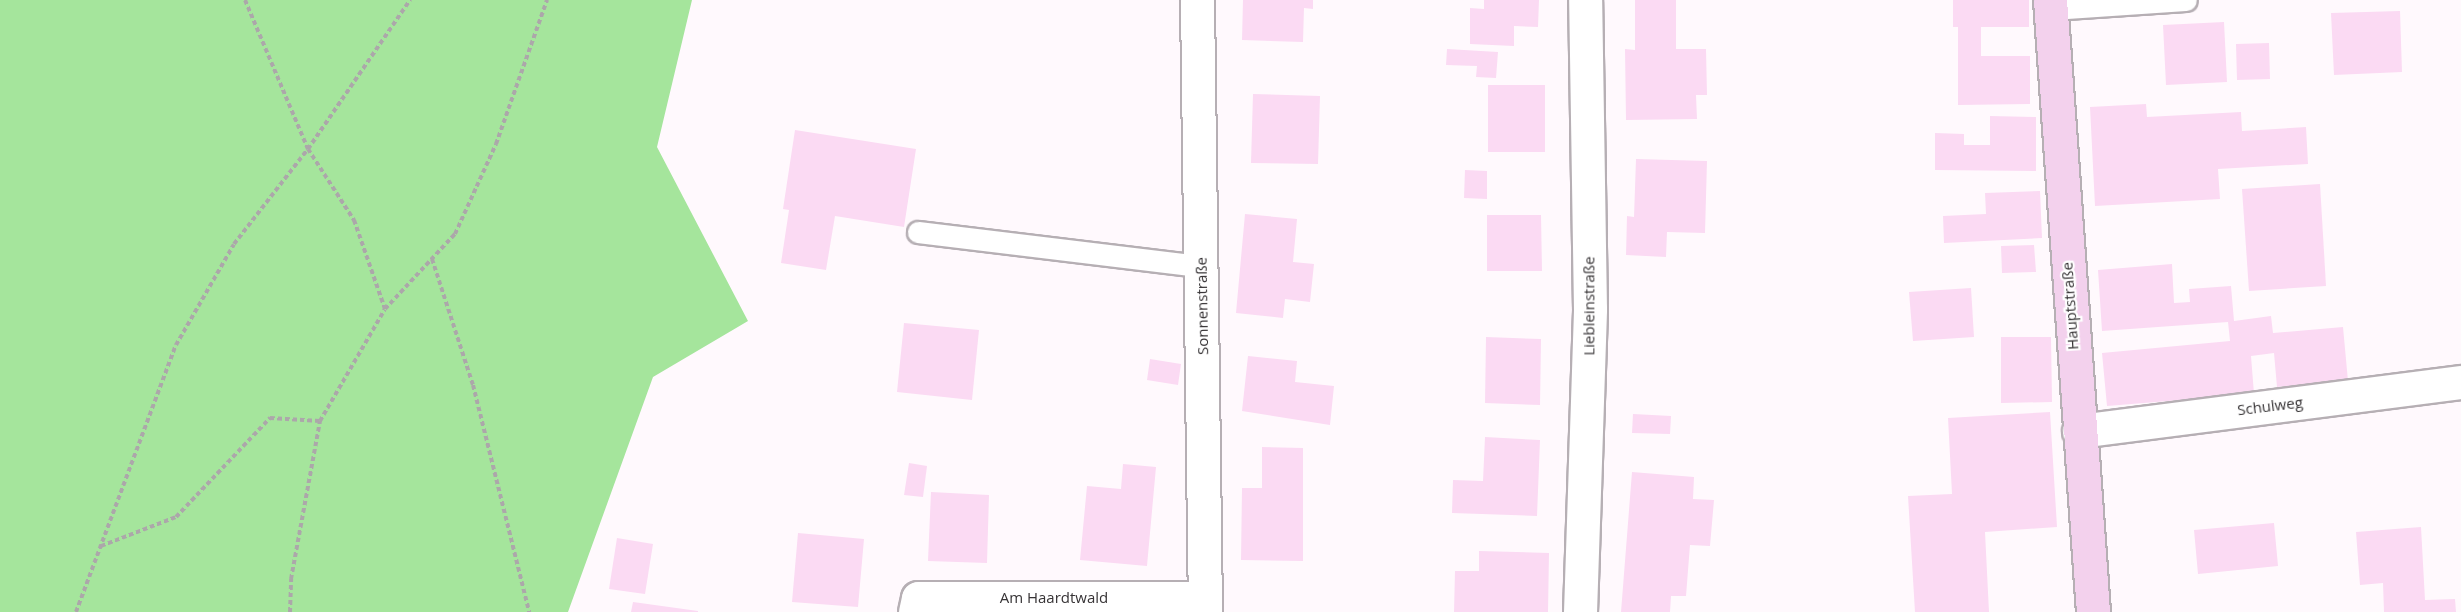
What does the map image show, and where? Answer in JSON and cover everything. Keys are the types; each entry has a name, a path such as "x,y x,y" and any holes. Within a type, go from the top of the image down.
{"street":[{"name":"Sonnenstraße","path":"1197,0 1205,605"},
{"name":"Liebleinstraße","path":"1580,612 1590,309 1585,0"},
{"name":"Hauptstraße","path":"2050,4 2093,612"},
{"name":"Schulweg","path":"2079,431 2461,382"},
{"name":"Am Haardtwald","path":"915,612 918,598 1205,605"}],"lane":[{"path":"2050,4 2186,0"},
{"path":"918,232 1201,266"}],"path":[{"path":"245,0 308,149 354,220 385,309"},
{"path":"76,612 176,345 234,244 308,149 410,0"},
{"path":"290,612 291,579 320,421 385,309 455,234 496,144 547,0"},
{"path":"432,259 473,385 529,612"},
{"path":"100,547 176,517 270,418 320,421"}],"green space":[{"path":"0,0 692,0 657,147 748,321 653,377 568,612 0,612"}],"building":[{"path":"1243,0 1313,0 1313,9 1304,8 1303,42 1242,40"},
{"path":"1484,0 1539,0 1538,27 1514,26 1514,46 1470,44 1470,8 1484,9"},
{"path":"1635,0 1676,0 1676,49 1706,49 1707,95 1696,95 1697,119 1626,120 1625,49 1635,50"},
{"path":"1953,0 2029,0 2029,27 1981,27 1981,56 2030,56 2030,104 1958,105 1958,27 1953,27"},
{"path":"2400,11 2402,72 2334,75 2331,13"},
{"path":"2224,22 2227,82 2166,85 2163,25"},
{"path":"2269,43 2270,79 2237,80 2236,44"},
{"path":"1447,49 1498,52 1496,78 1476,77 1477,66 1446,65"},
{"path":"1488,85 1545,85 1545,152 1488,152"},
{"path":"1253,94 1320,96 1318,164 1251,163"},
{"path":"2146,104 2147,117 2241,112 2242,131 2306,127 2308,164 2218,169 2220,199 2095,206 2090,107"},
{"path":"1990,116 2036,117 2036,171 1935,170 1935,133 1964,134 1964,145 1990,145"},
{"path":"795,130 916,149 904,227 835,216 826,270 781,263 789,210 783,209"},
{"path":"1636,159 1707,161 1705,233 1667,232 1666,257 1626,255 1627,216 1634,217"},
{"path":"1465,170 1487,171 1487,199 1464,198"},
{"path":"2320,184 2326,286 2249,291 2242,189"},
{"path":"2040,191 2042,238 1944,243 1943,216 1986,214 1985,193"},
{"path":"1245,214 1297,219 1293,262 1314,264 1310,302 1285,299 1283,318 1236,313"},
{"path":"1487,215 1541,215 1542,271 1487,271"},
{"path":"2034,245 2036,272 2002,273 2001,246"},
{"path":"2172,264 2174,303 2190,302 2189,289 2231,286 2234,321 2271,316 2273,333 2343,327 2348,381 2277,387 2274,353 2251,356 2254,394 2107,406 2102,353 2230,341 2228,322 2102,331 2098,270"},
{"path":"1971,288 1974,337 1913,341 1909,292"},
{"path":"904,323 979,330 972,400 897,392"},
{"path":"1486,337 1541,339 1540,405 1485,403"},
{"path":"2001,337 2051,337 2052,402 2001,403"},
{"path":"1248,356 1297,361 1295,382 1334,386 1330,425 1242,411"},
{"path":"1150,359 1181,364 1178,385 1147,380"},
{"path":"2050,412 2057,527 1985,532 1989,612 1915,612 1908,496 1952,494 1948,418"},
{"path":"1633,414 1671,416 1670,434 1632,433"},
{"path":"1485,437 1540,440 1537,516 1452,513 1453,480 1483,481"},
{"path":"1262,447 1303,448 1303,561 1241,560 1242,488 1262,488"},
{"path":"909,463 927,466 923,497 904,495"},
{"path":"1123,464 1156,467 1147,566 1080,560 1087,486 1121,489"},
{"path":"1632,472 1694,477 1693,499 1714,500 1710,546 1690,545 1686,596 1671,596 1670,612 1621,612"},
{"path":"931,492 989,495 987,563 928,561"},
{"path":"2274,523 2278,566 2198,574 2194,530"},
{"path":"2421,527 2425,600 2455,599 2456,612 2384,612 2383,583 2360,585 2356,532"},
{"path":"798,533 864,539 858,607 792,602"},
{"path":"617,538 653,544 645,594 609,589"},
{"path":"1479,551 1549,553 1548,612 1454,612 1455,571 1479,571"},
{"path":"633,602 698,611 698,612 631,612"}]}
